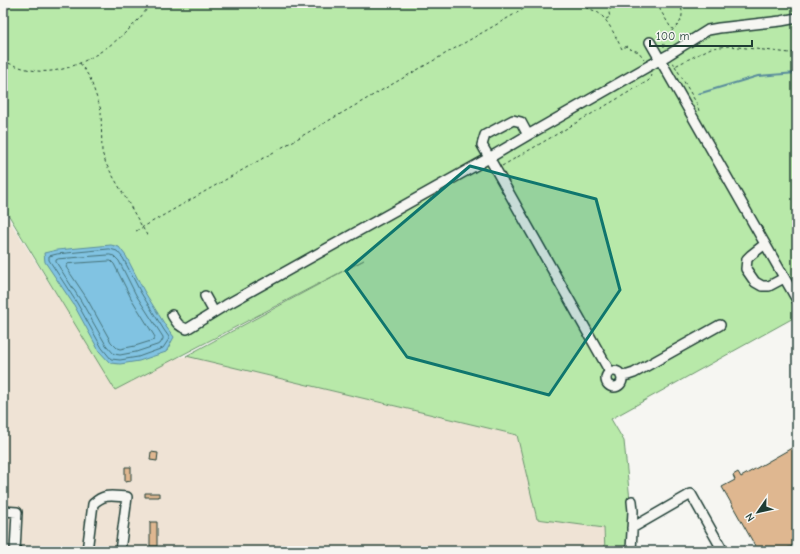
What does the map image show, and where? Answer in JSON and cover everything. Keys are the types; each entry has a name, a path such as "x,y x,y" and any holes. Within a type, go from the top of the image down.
{"street":[{"path":"172,315 181,327 187,329 214,312 489,158 708,30 797,18"},
{"path":"650,42 797,300"},
{"path":"528,135 521,122 513,120 485,135 482,145 610,372"},
{"path":"765,244 747,259 746,269 755,282 762,286 769,286 784,278"},
{"path":"205,296 214,312"},
{"path":"621,376 634,373 720,325"},
{"path":"610,372 617,372 622,378 621,383 617,387 612,387 607,384 606,379 610,372"},
{"path":"632,528 692,494 723,551"},
{"path":"87,551 93,504 106,496 126,497 120,551"},
{"path":"631,551 632,501"},
{"path":"3,511 17,512 15,551"}],"path":[{"path":"3,61 16,67 34,70 50,71 65,69 80,63 104,49 125,33 137,21 151,3"},
{"path":"136,231 534,3"},
{"path":"605,19 610,17 609,13 612,3"},
{"path":"656,3 673,29"},
{"path":"680,3 682,10 681,19 665,38 664,43 664,48 675,66 711,48 729,46 790,53 797,52"},
{"path":"80,63 90,78 101,110 102,152 106,164 148,237"}],"highlighted area":[{"path":"470,166 596,199 620,290 549,395 407,357 346,271"}],"shaded area":[{"path":"3,210 106,373 186,356 517,435 537,519 604,528 605,551 3,551"}],"green space":[{"path":"3,3 797,3 797,316 611,419 624,441 632,520 625,551 605,551 604,528 537,519 517,435 186,356 364,260 115,390 3,206"}],"water":[{"path":"111,245 119,247 126,256 144,291 174,337 166,352 139,361 120,364 110,363 99,351 74,305 45,262 44,253 57,250"}],"building":[{"path":"797,445 797,543 783,551 758,551 722,487 735,480 733,475 738,472 741,477"},
{"path":"151,452 158,453 157,461 150,460"},
{"path":"125,467 131,467 131,481 125,482"},
{"path":"145,493 159,493 159,497 145,497"},
{"path":"150,522 157,522 157,546 150,546"}],"waterway":[{"path":"698,94 758,76 797,73"}]}
